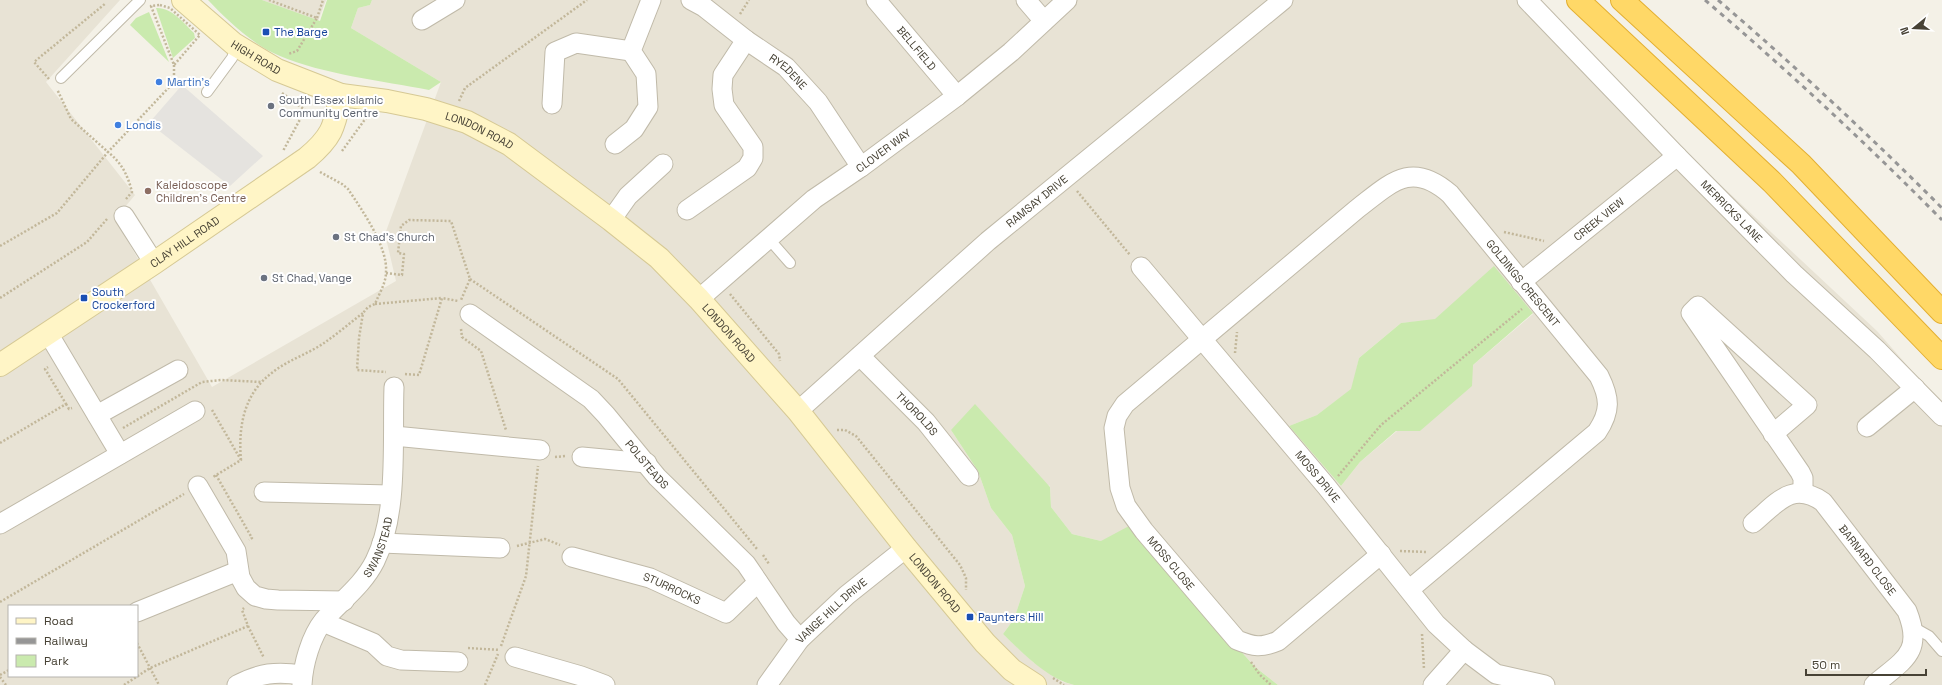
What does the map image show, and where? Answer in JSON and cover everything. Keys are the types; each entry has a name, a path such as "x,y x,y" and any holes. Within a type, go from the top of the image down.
{"highway":[{"path":"1578,0 1772,182 1942,358"},
{"path":"1622,0 1800,164 1942,312"}],"main road":[{"name":"HIGH ROAD","path":"183,0 237,46 277,70 341,95"},
{"name":"LONDON ROAD","path":"341,95 387,101 426,109 467,122 509,144 611,220 658,258 699,299 798,411 906,548 985,643 1012,670 1035,685"},
{"name":"CLAY HILL ROAD","path":"0,364 154,263 317,149 327,140 334,125 341,95"}],"street":[{"path":"422,20 455,0"},
{"path":"631,51 651,0"},
{"name":"RYEDENE","path":"691,0 704,7 746,40 786,67 818,102 861,167"},
{"name":"BELLFIELD","path":"876,0 957,96"},
{"path":"1026,0 1044,21"},
{"name":"CLOVER WAY","path":"699,299 769,239 790,218 957,96 1011,52 1067,0"},
{"name":"RAMSAY DRIVE","path":"798,411 988,241 1283,0"},
{"name":"MERRICKS LANE","path":"1526,0 1794,274 1877,350 1942,416"},
{"path":"687,210 747,168 753,158 753,147 724,105 722,89 723,75 746,40"},
{"path":"552,104 555,52 576,43 631,51 646,74 648,107 634,129 615,144"},
{"name":"CREEK VIEW","path":"1521,282 1677,156"},
{"path":"611,220 628,196 664,164"},
{"name":"GOLDINGS CRESCENT","path":"1204,340 1357,209 1384,188 1401,178 1420,177 1437,183 1450,194 1599,376 1607,391 1608,406 1605,420 1597,432 1410,589"},
{"path":"120,211 154,263"},
{"name":"MOSS DRIVE","path":"1141,267 1326,486 1388,552 1410,589 1436,624 1464,650 1496,674 1545,685"},
{"path":"1753,523 1782,498 1793,493 1803,492 1802,478 1800,472 1773,434 1691,313 1698,306 1807,405 1773,434"},
{"name":"POLSTEADS","path":"466,319 590,399 657,476 746,564 786,623 800,639"},
{"path":"48,333 120,454"},
{"name":"MOSS CLOSE","path":"1204,340 1125,404 1117,416 1114,428 1120,488 1126,506 1144,531 1237,640 1249,645 1264,647 1278,641 1388,552"},
{"name":"THOROLDS","path":"860,356 926,422 969,476"},
{"path":"97,415 178,370"},
{"name":"SWANSTEAD","path":"302,680 306,657 323,622 365,577 375,561 386,531 394,436 393,424 395,378"},
{"path":"1867,427 1914,388"},
{"path":"0,524 120,454 200,412"},
{"path":"394,436 540,450"},
{"path":"582,456 646,463"},
{"path":"198,486 236,551 238,571 246,588 255,596 266,600 344,601"},
{"path":"264,492 390,495"},
{"name":"BARNARD CLOSE","path":"1803,492 1812,494 1823,502 1907,611 1913,627 1914,640 1910,653 1874,685"},
{"path":"382,543 500,548"},
{"name":"VANGE HILL DRIVE","path":"767,685 800,639 847,595 906,548"},
{"name":"STURROCKS","path":"572,557 650,578 726,613 758,582"},
{"path":"138,612 238,571"},
{"path":"323,622 373,643 387,656 401,660 458,662"},
{"path":"1433,685 1464,650"},
{"path":"507,653 605,685"},
{"path":"237,685 264,674 271,673 302,680"}],"lane":[{"path":"61,78 140,0"},
{"path":"207,92 232,58 237,46"},
{"path":"769,239 790,263"},
{"path":"1913,627 1929,636 1942,651"}],"path":[{"path":"269,0 317,18"},
{"path":"286,56 297,51 317,18 323,0"},
{"path":"458,103 465,88 587,0"},
{"path":"0,246 57,213 108,152 174,82 174,65 151,6 160,5 170,8 206,39"},
{"path":"174,65 200,35"},
{"path":"276,89 305,110 281,155"},
{"path":"0,298 87,242 120,211 132,192 129,180 116,159 108,152"},
{"path":"316,170 342,184 353,196 383,248 386,261 386,273 375,304"},
{"path":"1065,178 1141,267"},
{"path":"241,460 240,435 244,412 248,401 261,382 273,371 324,343 368,307 375,304 442,298 460,302 470,279 451,221 409,220 401,226 398,253 404,254 402,276 386,273"},
{"path":"1500,232 1549,242"},
{"path":"719,282 779,354 780,362"},
{"path":"363,312 359,338 357,370 395,378 419,375 442,298"},
{"path":"1326,486 1333,481 1381,425 1534,298"},
{"path":"466,319 462,337 481,351 505,423 509,446"},
{"path":"1235,358 1237,330"},
{"path":"50,366 45,369 69,409 75,406"},
{"path":"0,444 66,404"},
{"path":"200,412 212,409 241,460"},
{"path":"832,429 845,430 856,436 873,456 960,565 966,578 966,593"},
{"path":"485,685 507,653 526,576 540,450 550,457 582,456"},
{"path":"0,602 241,460"},
{"path":"500,548 529,544 545,539 562,545 572,557"},
{"path":"1388,552 1435,552"},
{"path":"255,596 242,610 248,626 271,673"},
{"path":"138,676 150,668 248,626"},
{"path":"138,645 159,685"},
{"path":"458,662 457,648 507,653"},
{"path":"0,676 6,685"},
{"path":"124,685 136,677"}],"shaded area":[{"path":"0,0 120,0 46,82 135,195 115,219 212,387 396,281 385,234 441,82 351,28 358,8 370,5 372,0 1537,0 1680,147 1877,331 1942,405 1942,685 1278,685 1255,667 1192,596 1101,541 1072,534 1051,507 1050,486 951,430 978,471 991,508 1012,535 1025,586 1014,619 1003,634 1033,662 1063,682 1074,685 0,685","holes":["1494,267 1533,314 1473,365 1420,431 1397,431 1360,462 1341,486 1289,426 1317,415 1352,389 1359,358 1401,323 1435,320"]},
{"path":"262,0 326,0 318,21"},
{"path":"182,85 263,156 230,186 149,123"}],"green space":[{"path":"208,0 262,0 320,21 327,0 372,0 370,5 358,8 351,28 441,82 429,90 333,72 297,62 280,56 260,46 232,24"},
{"path":"156,8 162,8 172,13 182,20 194,33 195,38 173,58"},
{"path":"149,12 169,62 130,25 136,18"},
{"path":"1494,266 1533,313 1473,365 1472,386 1420,431 1396,431 1360,462 1341,486 1289,426 1317,415 1351,389 1359,358 1401,323 1435,319"},
{"path":"975,404 1050,487 1051,507 1072,534 1101,541 1129,526 1255,667 1278,685 1074,685 1054,677 1019,649 1003,634 1014,619 1025,586 1012,535 991,508 978,471 951,430"}],"railway":[{"path":"1705,0 1826,107 1942,220"},
{"path":"1718,0 1832,102 1942,208"}],"place":[{"name":"The Barge","path":"266,32"},
{"name":"Martin's","path":"159,82"},
{"name":"South Essex Islamic Community Centre","path":"271,106"},
{"name":"Londis","path":"118,125"},
{"name":"Kaleidoscope Children's Centre","path":"148,191"},
{"name":"St Chad's Church","path":"336,237"},
{"name":"St Chad, Vange","path":"264,278"},
{"name":"South Crockerford","path":"84,298"},
{"name":"Paynters Hill","path":"970,617"}]}
